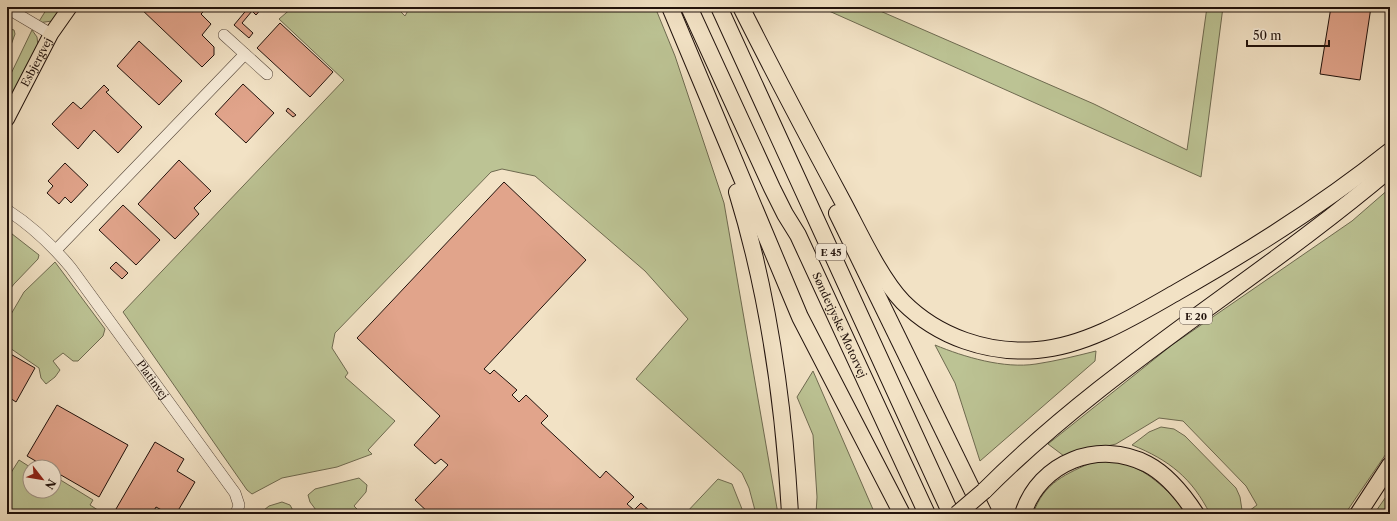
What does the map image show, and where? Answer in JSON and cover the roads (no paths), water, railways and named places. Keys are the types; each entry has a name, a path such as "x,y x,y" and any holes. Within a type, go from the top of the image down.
{"highway":[{"path":"670,7 710,106 800,317 902,514"},
{"name":"Sønderjyske Motorvej","path":"689,7 772,188 785,214 798,235 927,514"},
{"name":"Sønderjyske Motorvej","path":"719,7 950,514"},
{"path":"741,7 770,66 877,266 901,300 919,316 941,331 966,342 991,349 1017,351 1040,350 1071,343 1101,332 1143,311 1255,246 1358,176 1390,151"},
{"path":"770,66 812,162 984,514"},
{"path":"710,106 745,218 758,267 769,323 786,444 790,514"},
{"name":"E 20","path":"964,514 1007,468 1082,402 1154,346 1306,236 1390,169"},
{"path":"1023,514 1035,490 1052,471 1063,463 1077,458 1098,454 1123,455 1154,468 1177,488 1196,514"},
{"path":"1358,514 1390,465"},
{"path":"957,514 984,491"}],"main road":[{"name":"Esbjergvej","path":"7,119 51,34 70,7"}],"street":[{"path":"7,8 51,34"},
{"path":"224,35 267,74"},
{"path":"56,250 245,54"},
{"name":"Platinvej","path":"7,210 37,232 56,250 235,493 239,505 236,514"}]}
